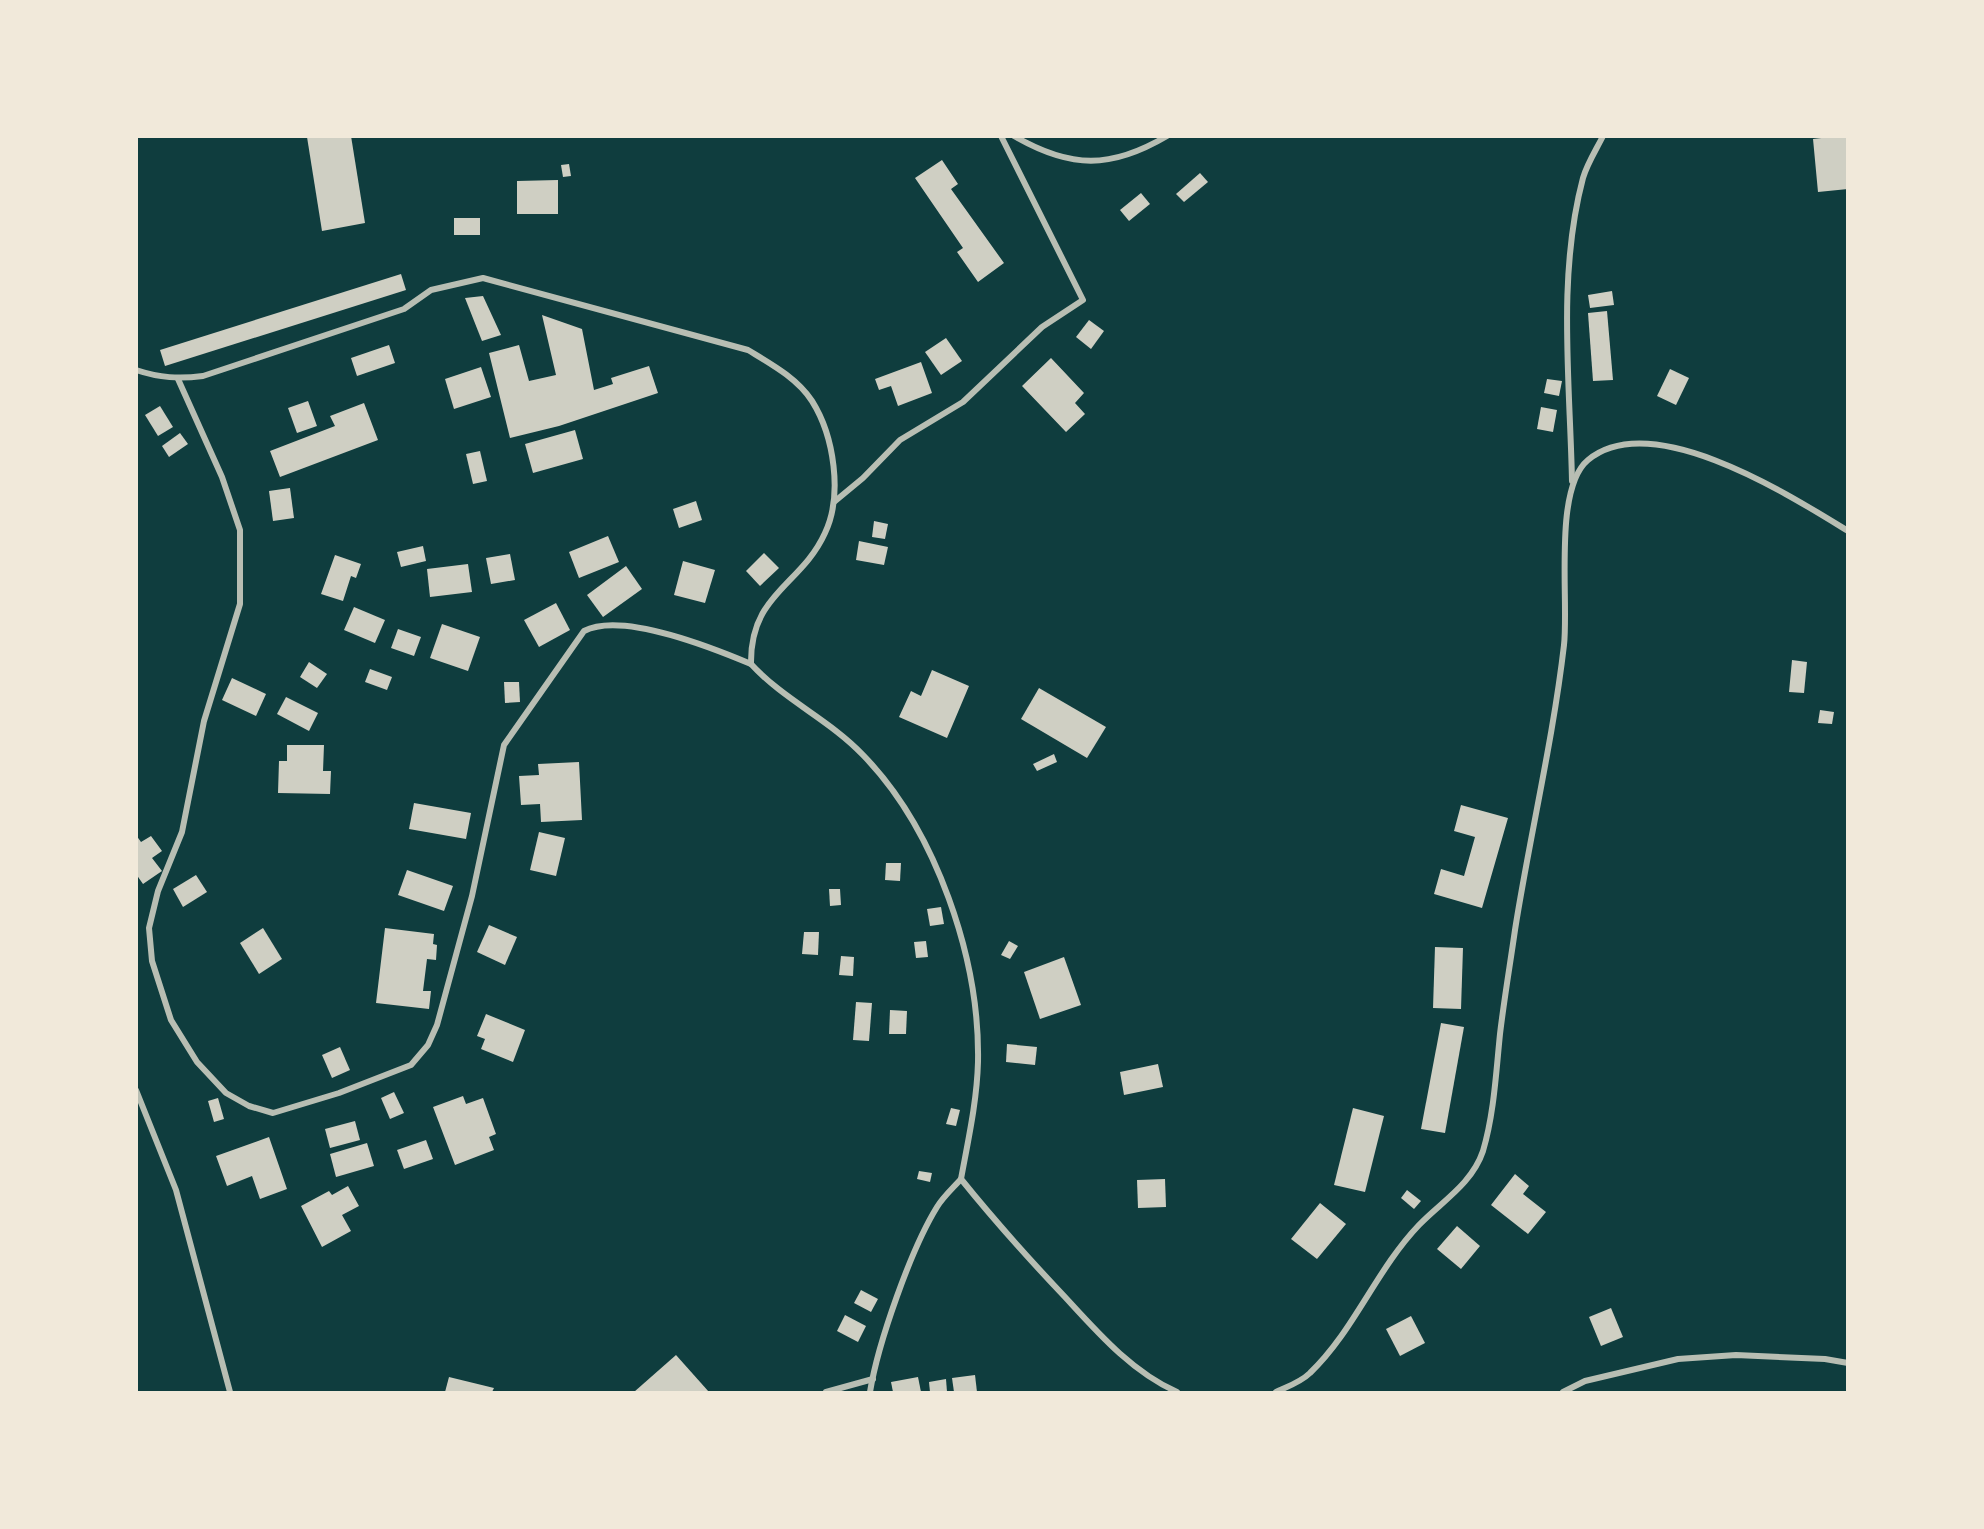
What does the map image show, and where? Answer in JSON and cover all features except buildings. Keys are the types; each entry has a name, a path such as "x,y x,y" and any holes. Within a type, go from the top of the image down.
{"street":[{"path":"834,502 863,478 900,440 963,402 1042,327 1083,300 1001,136"},
{"path":"1014,136 1039,151 1072,162 1126,157 1167,136"},
{"path":"1276,1392 1308,1376 1323,1358 1392,1257 1420,1225 1470,1176 1482,1153 1494,1098 1519,907 1564,645 1567,507 1572,483 1569,243 1584,176 1603,136"},
{"path":"136,370 153,376 178,379 203,376 404,309 431,290 483,278 748,350 783,371 811,400 822,422 832,463 834,502 825,533 811,556 779,588 762,612 753,633 751,664"},
{"path":"178,379 222,477 240,530 240,604 204,721 182,832 158,891 149,928 152,961 171,1020 204,1070 226,1094 249,1106 273,1113 339,1093 411,1065 428,1045 437,1025 472,896 504,745 584,631 596,625 639,628 674,636 751,664 765,680 863,755 926,840 941,874 972,990 978,1038 976,1092 961,1179 938,1206 917,1246 870,1392"},
{"path":"1572,483 1588,460 1614,447 1640,444 1687,450 1724,461 1848,531"},
{"path":"136,1090 176,1190 230,1392"},
{"path":"961,1179 1003,1231 1095,1328 1148,1377 1177,1392"},
{"path":"1563,1392 1584,1381 1678,1359 1736,1355 1825,1359 1848,1363"},
{"path":"826,1392 873,1378"}]}
